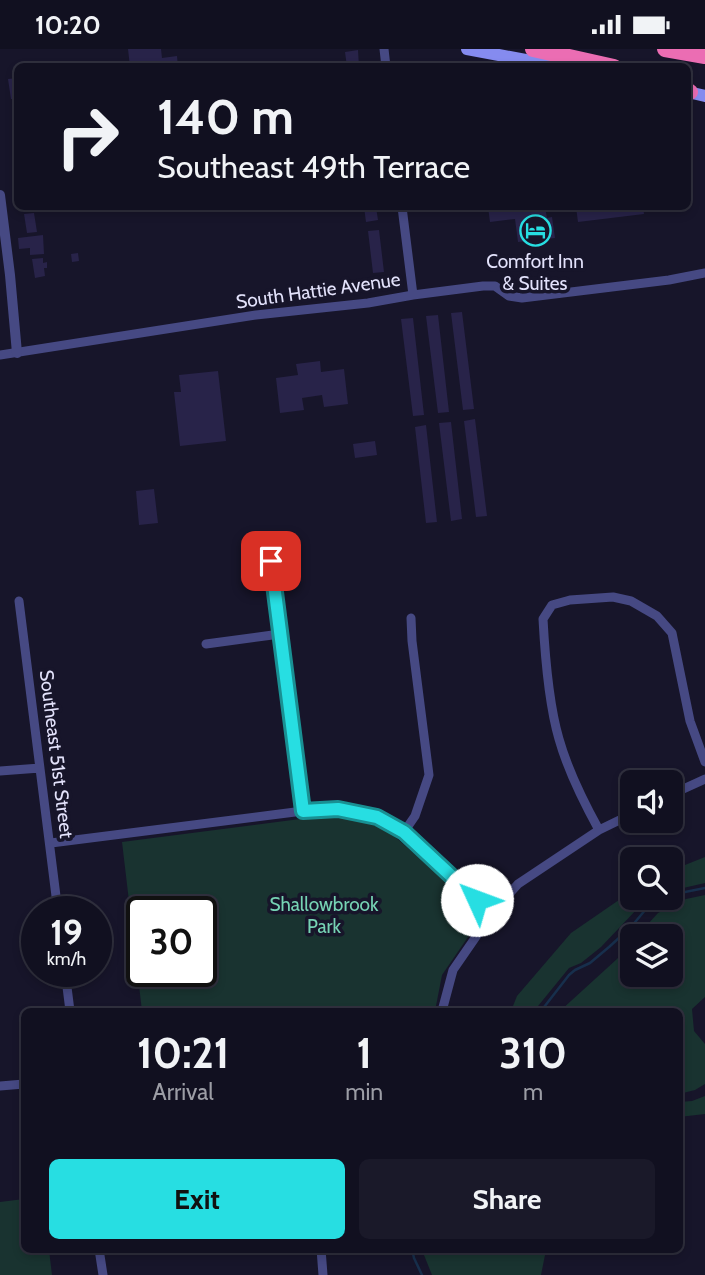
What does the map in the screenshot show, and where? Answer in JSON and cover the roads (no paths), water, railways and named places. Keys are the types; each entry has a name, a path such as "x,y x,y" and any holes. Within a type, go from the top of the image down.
{"highway":[{"path":"533,49 596,63"},
{"path":"665,49 705,56"}],"main road":[{"path":"467,49 541,63"}],"street":[{"path":"0,195 17,353"},
{"path":"402,210 413,295"},
{"name":"South Hattie Avenue","path":"0,355 256,315 368,303 413,295 495,286 509,296 522,298 705,273"},
{"path":"271,561 303,811"},
{"path":"598,830 567,765 558,737 542,619 552,605 570,600 613,597 631,601 657,616 672,633 690,720 705,762"},
{"name":"Southeast 51st Street","path":"19,601 56,896"},
{"path":"404,832 415,816 429,775 411,618"},
{"path":"206,643 280,634"},
{"path":"0,771 40,768"},
{"path":"683,789 705,779"},
{"path":"51,843 303,811 338,809 377,817 404,832 493,912"},
{"path":"443,1008 453,969 493,912 518,884 598,830 620,820"},
{"path":"67,987 70,1008"},
{"path":"0,1086 21,1084"},
{"path":"100,1253 103,1275"},
{"path":"321,1253 323,1275"}],"waterway":[{"path":"683,892 705,888"},
{"path":"543,1008 569,975 590,963 631,927 645,910"},
{"path":"413,1253 422,1275"}],"place":[{"name":"Comfort Inn & Suites","path":"535,230"}],"park label":[{"name":"Shallowbrook Park","path":"324,915"}]}
